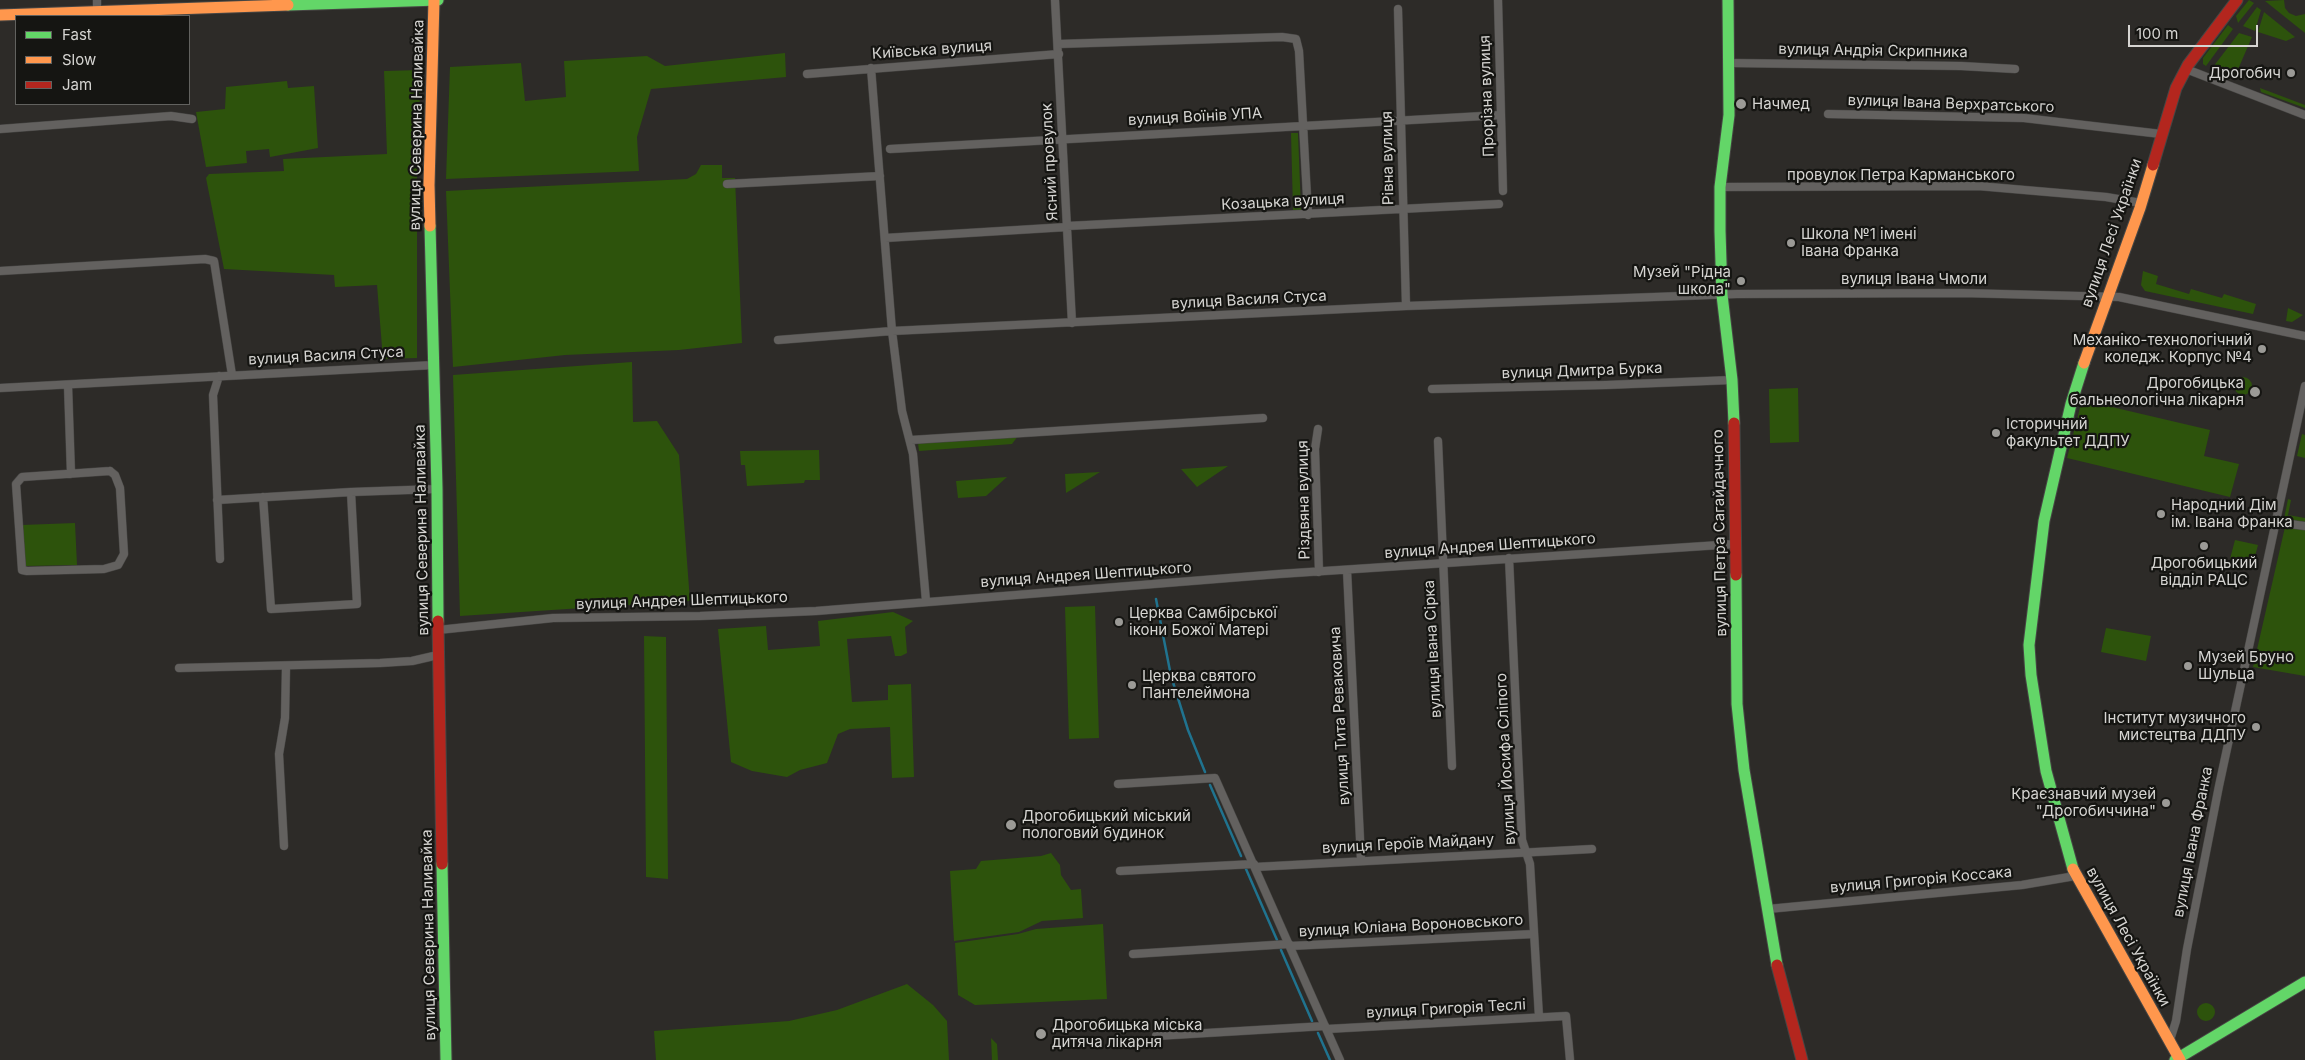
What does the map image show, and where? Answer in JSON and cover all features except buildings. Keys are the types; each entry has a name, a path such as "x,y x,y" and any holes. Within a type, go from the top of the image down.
{"street":[{"path":"97,0 97,12"},
{"name":"вулиця Северина Наливайка","path":"434,0 428,150 437,489 438,656 446,1060"},
{"path":"0,15 438,0"},
{"name":"Ясний провулок","path":"1055,0 1072,323"},
{"name":"Прорізна вулиця","path":"1498,0 1503,191"},
{"name":"вулиця Петра Сагайдачного","path":"1728,0 1730,63 1727,136 1720,187 1720,232 1722,295 1732,380 1739,740 1781,982 1802,1060"},
{"name":"вулиця Лесі Українки","path":"2178,1059 2170,1040 2076,876 2054,806 2030,675 2029,645 2042,534 2052,480 2071,404 2107,296 2142,203 2176,88 2186,69 2236,0"},
{"name":"Рівна вулиця","path":"1398,9 1406,306"},
{"path":"1058,44 1282,37 1296,39 1299,52 1308,215"},
{"name":"Київська вулиця","path":"807,74 1059,54"},
{"name":"вулиця Андрія Скрипника","path":"1730,63 1961,66 2015,69"},
{"path":"871,68 892,331 902,411 911,440 926,601"},
{"path":"2186,69 2305,115"},
{"name":"вулиця Івана Верхратського","path":"1828,114 2008,117 2161,134"},
{"name":"вулиця Воїнів УПА","path":"890,149 1303,124 1501,115"},
{"path":"0,130 170,116 192,119"},
{"path":"728,184 880,176"},
{"name":"провулок Петра Карманського","path":"1720,187 1978,186 2106,197 2142,203"},
{"name":"Козацька вулиця","path":"885,238 1067,226 1500,204"},
{"path":"0,271 205,259 214,262 232,375"},
{"name":"вулиця Івана Чмоли","path":"1722,295 1997,293 2107,296 2305,336"},
{"name":"вулиця Василя Стуса","path":"778,340 892,331 1406,306 1722,295"},
{"name":"вулиця Василя Стуса","path":"0,388 434,365"},
{"path":"219,376 213,395 220,559"},
{"name":"вулиця Дмитра Бурка","path":"1432,389 1732,380"},
{"path":"68,385 71,474"},
{"name":"вулиця Івана Франка","path":"2170,1040 2176,1021 2187,949 2219,786 2305,386"},
{"path":"911,440 1263,418"},
{"name":"Різдвяна вулиця","path":"1318,429 1315,449 1319,572"},
{"name":"вулиця Івана Сірка","path":"1438,441 1452,766"},
{"path":"110,471 115,475 120,488 124,554 118,565 104,568 22,570 16,484 22,477 71,474 110,471"},
{"path":"217,500 437,489"},
{"path":"263,497 271,608 357,604 351,492"},
{"path":"2290,524 2305,526"},
{"name":"вулиця Андрея Шептицького","path":"438,630 553,618 816,611 926,601 1509,558 1735,544"},
{"name":"вулиця Йосифа Сліпого","path":"1509,558 1522,840 1530,864 1539,1017"},
{"name":"вулиця Тита Реваковича","path":"1347,570 1361,860"},
{"path":"179,668 286,667 401,662 438,656"},
{"path":"284,846 279,754 285,708 286,667"},
{"path":"1118,784 1215,778 1340,1060"},
{"name":"вулиця Героїв Майдану","path":"1120,871 1592,849"},
{"name":"вулиця Григорія Коссака","path":"1768,909 2022,885 2076,876"},
{"name":"вулиця Юліана Вороновського","path":"1132,954 1534,934"},
{"path":"2178,1059 2305,982"},
{"name":"вулиця Григорія Теслі","path":"1156,1036 1566,1016 1570,1060"}],"green space":[{"path":"2249,0 2254,3 2238,23 2236,16"},
{"path":"2284,0 2285,8 2289,13 2296,16 2305,14 2305,33 2265,1"},
{"path":"2257,7 2261,10 2255,31 2243,26"},
{"path":"2264,12 2295,37 2286,41 2258,32"},
{"path":"2228,25 2233,29 2206,66 2203,64 2203,58"},
{"path":"2239,33 2252,37 2236,74 2213,67"},
{"path":"785,53 786,77 651,89 637,137 639,171 446,179 450,67 521,63 525,101 566,97 564,61 647,56 665,66"},
{"path":"421,70 417,166 417,358 383,359 377,285 335,287 334,275 224,269 206,178 209,174 284,171 283,159 387,154 384,71"},
{"path":"287,81 288,88 314,86 318,148 270,157 269,149 246,151 247,163 206,167 196,112 225,109 226,87"},
{"path":"2260,88 2305,105 2305,108 2261,92"},
{"path":"1291,133 1298,133 1301,210 1293,210"},
{"path":"701,165 722,165 722,178 735,178 742,343 679,350 565,355 453,367 446,191 687,179 696,174"},
{"path":"2143,271 2158,276 2156,284 2189,294 2191,289 2222,298 2224,294 2256,304 2253,314 2145,291 2141,285"},
{"path":"2288,308 2303,315 2292,322 2286,321"},
{"path":"632,362 633,422 657,421 679,455 690,601 460,616 453,375"},
{"path":"2243,377 2249,380 2252,386 2249,392 2243,395 2237,392 2234,386 2237,380"},
{"path":"1798,388 1799,442 1770,443 1769,389"},
{"path":"2082,400 2210,430 2204,456 2239,464 2230,497 2067,458"},
{"path":"2302,434 2305,435 2305,458 2297,456"},
{"path":"1018,436 1012,444 919,451 918,443"},
{"path":"819,450 820,480 805,480 804,483 747,486 745,465 741,465 740,451"},
{"path":"1228,466 1197,487 1181,469"},
{"path":"1100,472 1066,493 1065,474"},
{"path":"1007,477 986,496 958,498 956,481"},
{"path":"2288,499 2291,500 2288,515 2305,518 2305,522 2284,519"},
{"path":"75,523 77,565 25,566 22,525"},
{"path":"2285,527 2305,530 2305,676 2253,667"},
{"path":"2235,540 2258,545 2253,564 2230,559"},
{"path":"1095,606 1099,738 1069,739 1065,607"},
{"path":"893,612 913,621 905,627 907,653 895,656 891,636 847,639 852,702 888,700 888,685 911,684 914,777 892,778 890,727 850,729 838,734 827,763 800,770 787,777 752,771 731,762 718,629 766,626 768,650 820,646 818,621"},
{"path":"2106,628 2151,636 2146,661 2101,652"},
{"path":"644,636 666,637 668,879 646,877"},
{"path":"1051,853 1060,865 1061,875 1071,890 1081,889 1083,918 1042,921 1019,932 954,941 950,871 976,869 981,861 1041,856"},
{"path":"1103,924 1107,999 975,1005 958,995 955,943 1018,934 1036,929"},
{"path":"907,984 933,1005 947,1021 949,1060 656,1060 654,1031 789,1021 837,1010"},
{"path":"2206,1003 2212,1006 2215,1012 2212,1018 2206,1021 2200,1018 2197,1012 2200,1006"},
{"path":"991,1038 997,1044 998,1060 992,1060"}],"waterway":[{"path":"1156,599 1171,676 1188,730 1205,772"},
{"path":"1210,785 1241,856"},
{"path":"1246,869 1277,940"},
{"path":"1281,950 1312,1021"},
{"path":"1318,1033 1330,1060"}],"traffic: fast":[{"path":"288,5 438,0"},
{"path":"1728,0 1729,115 1720,187 1720,231 1722,295 1732,380 1734,423"},
{"path":"430,226 437,489 438,621"},
{"path":"2073,869 2046,771 2031,675 2029,645 2044,521 2071,404 2084,363"},
{"path":"1736,575 1737,704 1744,770 1777,965"},
{"path":"442,864 446,1060"},
{"path":"2175,1060 2305,982"}],"traffic: slow":[{"path":"430,226 429,185 434,0"},
{"path":"0,15 288,5"},
{"path":"2084,363 2140,208 2153,165"},
{"path":"2073,869 2180,1060"}],"traffic: jam":[{"path":"2153,165 2176,88 2188,65 2237,0"},
{"path":"1734,423 1736,575"},
{"path":"438,621 442,864"},
{"path":"1777,965 1802,1060"}],"place":[{"name":"Дрогобич","path":"2291,73"},
{"name":"Начмед","path":"1741,104"},
{"name":"Школа №1 імені Івана Франка","path":"1791,243"},
{"name":"Музей \"Рідна школа\"","path":"1741,281"},
{"name":"Механіко-технологічний коледж. Корпус №4","path":"2262,349"},
{"name":"Дрогобицька бальнеологічна лікарня","path":"2255,392"},
{"name":"Історичний факультет ДДПУ","path":"1996,433"},
{"name":"Народний Дім ім. Івана Франка","path":"2161,514"},
{"name":"Дрогобицький відділ РАЦС","path":"2204,546"},
{"name":"Церква Самбірської ікони Божої Матері","path":"1119,622"},
{"name":"Музей Бруно Шульца","path":"2188,666"},
{"name":"Церква святого Пантелеймона","path":"1132,685"},
{"name":"Інститут музичного мистецтва ДДПУ","path":"2256,727"},
{"name":"Краєзнавчий музей \"Дрогобиччина\"","path":"2166,803"},
{"name":"Дрогобицький міський пологовий будинок","path":"1011,825"},
{"name":"Дрогобицька міська дитяча лікарня","path":"1041,1034"}]}
